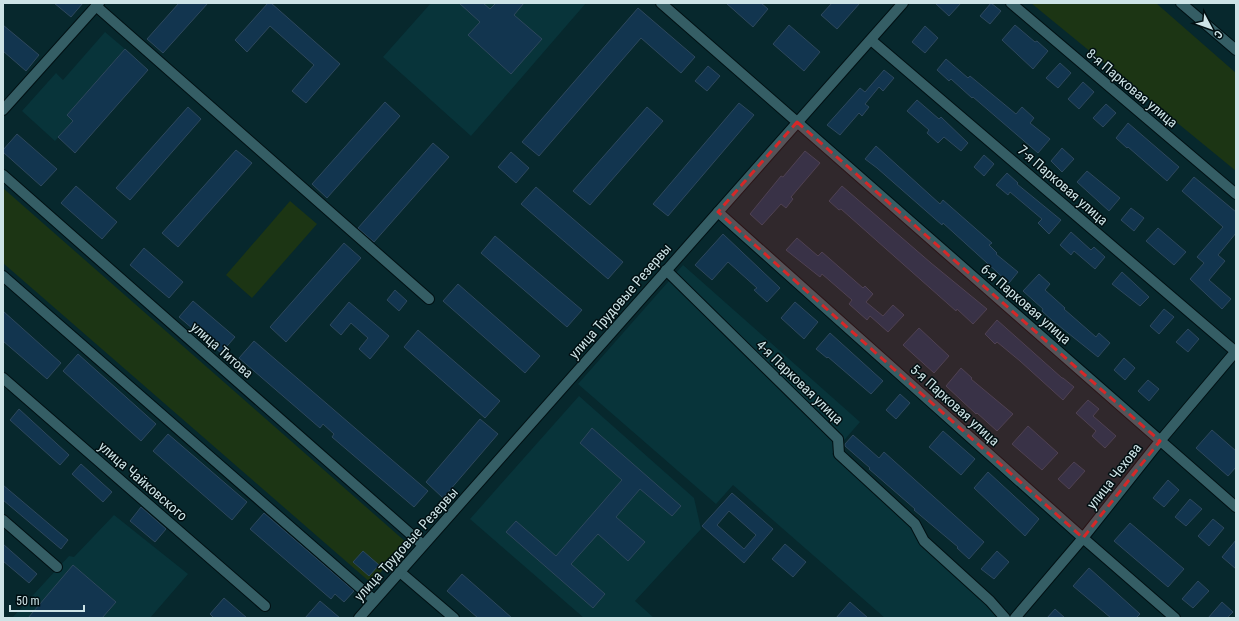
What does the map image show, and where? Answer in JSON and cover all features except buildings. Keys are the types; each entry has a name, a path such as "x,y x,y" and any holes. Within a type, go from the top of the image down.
{"street":[{"name":"6-я Парковая улица","path":"661,3 1236,507"},
{"name":"улица Трудовые Резервы","path":"359,618 797,122 872,40 903,3"},
{"name":"8-я Парковая улица","path":"1011,3 1236,194"},
{"path":"1181,3 1236,50"},
{"path":"3,110 98,5 429,299"},
{"name":"7-я Парковая улица","path":"872,40 1236,351"},
{"name":"улица Титова","path":"3,176 423,545"},
{"name":"5-я Парковая улица","path":"718,212 1083,538 1175,618"},
{"name":"4-я Парковая улица","path":"666,270 838,439 838,454 915,524 924,541 990,601 1005,618"},
{"path":"3,276 374,600"},
{"name":"улица Чехова","path":"1014,618 1083,538 1160,441 1236,351"},
{"name":"улица Чайковского","path":"3,378 265,606"},
{"path":"3,520 57,567"},
{"path":"400,572 454,618"}],"highlighted area":[{"path":"797,122 1160,441 1083,538 718,212"}],"shaded area":[{"path":"431,3 586,3 471,136 383,57"},
{"path":"105,32 125,49 67,115 73,121 55,141 22,111 56,73 63,80"},
{"path":"683,265 860,422 832,454 1006,609 998,618 885,618 733,485 716,504 578,384"},
{"path":"579,396 694,498 701,529 635,601 654,618 584,618 470,519"},
{"path":"114,515 188,574 150,618 12,618 69,556 74,557"}],"green space":[{"path":"1031,3 1156,3 1236,73 1236,171"},
{"path":"3,188 407,543 371,583 3,263"},
{"path":"290,201 317,224 252,298 226,275"}]}
